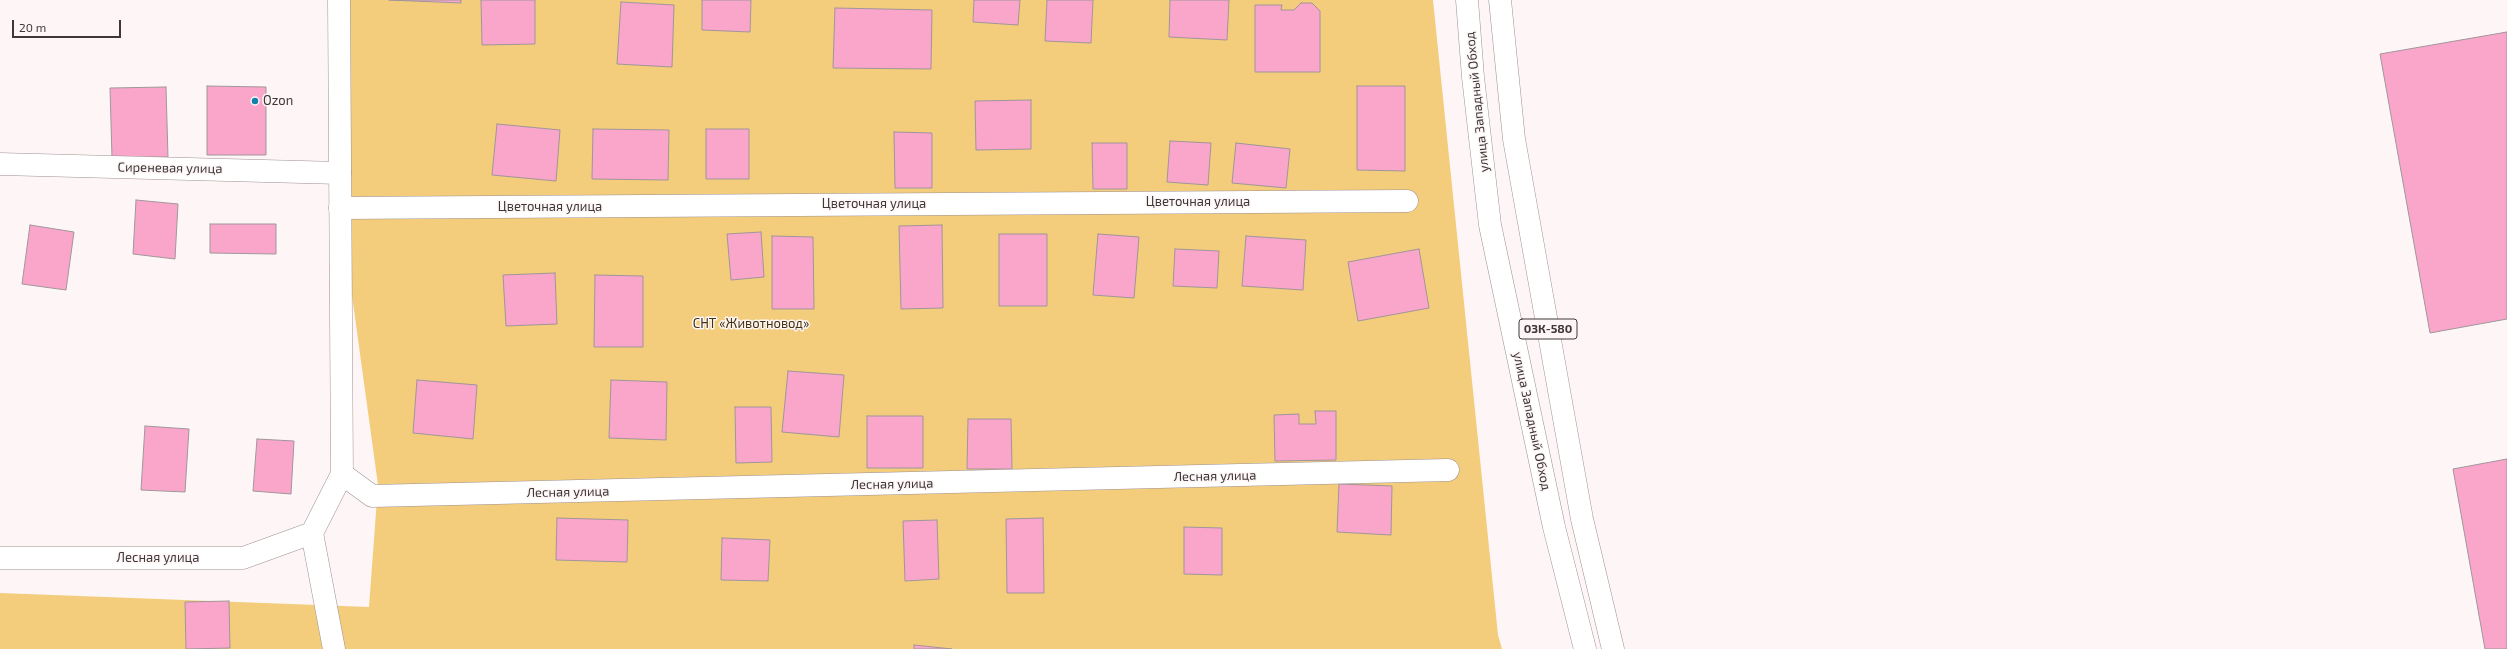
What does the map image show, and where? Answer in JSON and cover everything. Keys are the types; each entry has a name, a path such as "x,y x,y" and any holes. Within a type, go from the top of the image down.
{"main road":[{"path":"334,649 312,533 342,474 338,0"},
{"name":"улица Западный Обход","path":"1467,0 1473,76 1490,225 1554,527 1585,649"},
{"name":"03К-580","path":"1500,0 1514,139 1582,519 1613,649"},
{"name":"Сиреневая улица","path":"0,164 340,173"},
{"name":"Цветочная улица","path":"340,208 1407,201"},
{"name":"Лесная улица","path":"342,474 372,496 1448,470"},
{"name":"Лесная улица","path":"0,558 243,558 312,533"}],"green space":[{"name":"СНТ «Животновод»","path":"339,0 1433,0 1498,635 1502,649 0,649 0,593 369,607 378,485 340,208"}],"building":[{"path":"389,0 461,0 461,3"},
{"path":"481,0 535,0 535,44 482,45"},
{"path":"702,0 751,0 750,32 702,30"},
{"path":"974,0 1020,0 1018,25 973,22"},
{"path":"1047,0 1093,0 1091,43 1045,41"},
{"path":"1170,0 1229,0 1227,40 1169,37"},
{"path":"621,2 674,5 672,67 617,64"},
{"path":"1301,3 1312,3 1320,11 1320,72 1255,72 1255,5 1282,5 1281,10 1294,10"},
{"path":"835,8 932,10 931,69 833,68"},
{"path":"2507,32 2507,319 2430,333 2380,54"},
{"path":"207,86 266,87 266,155 207,155"},
{"path":"1357,86 1405,86 1405,171 1357,170"},
{"path":"166,87 168,157 112,158 110,88"},
{"path":"1031,100 1031,149 976,150 975,101"},
{"path":"497,124 560,130 556,181 492,175"},
{"path":"593,129 669,130 668,180 592,179"},
{"path":"706,129 749,129 749,179 706,179"},
{"path":"894,132 932,133 932,188 895,188"},
{"path":"1170,141 1211,143 1208,185 1167,182"},
{"path":"1092,143 1127,143 1127,189 1093,189"},
{"path":"1236,143 1290,149 1286,188 1232,183"},
{"path":"136,200 178,204 175,259 133,254"},
{"path":"210,224 276,224 276,254 210,253"},
{"path":"30,225 74,232 66,290 22,284"},
{"path":"942,225 943,308 901,309 899,226"},
{"path":"761,232 764,277 731,280 727,234"},
{"path":"999,234 1047,234 1047,306 999,306"},
{"path":"1098,234 1139,237 1134,298 1093,295"},
{"path":"772,236 813,237 814,309 772,309"},
{"path":"1246,236 1306,240 1303,290 1242,286"},
{"path":"1175,249 1219,251 1217,288 1173,286"},
{"path":"1419,249 1429,308 1358,321 1348,262"},
{"path":"555,273 557,324 506,326 503,275"},
{"path":"595,275 643,276 643,347 594,347"},
{"path":"788,371 844,375 839,437 782,432"},
{"path":"417,380 477,385 473,439 413,433"},
{"path":"611,380 667,382 666,440 609,438"},
{"path":"735,407 771,407 772,462 736,463"},
{"path":"1315,411 1336,411 1336,460 1275,461 1274,415 1299,414 1299,424 1316,424"},
{"path":"867,416 923,416 923,468 867,468"},
{"path":"968,419 1011,419 1012,469 967,469"},
{"path":"145,426 189,429 185,492 141,490"},
{"path":"257,439 294,441 291,494 253,491"},
{"path":"2507,459 2507,649 2485,649 2453,469"},
{"path":"1339,484 1392,486 1391,535 1337,532"},
{"path":"557,518 628,520 627,562 556,560"},
{"path":"1043,518 1044,593 1007,593 1006,519"},
{"path":"937,520 939,579 905,581 903,521"},
{"path":"1184,527 1222,528 1222,575 1184,574"},
{"path":"722,538 770,540 768,581 721,580"},
{"path":"229,601 230,648 186,649 185,602"},
{"path":"914,645 952,649 914,649"}],"place":[{"name":"Ozon","path":"255,101"}]}
